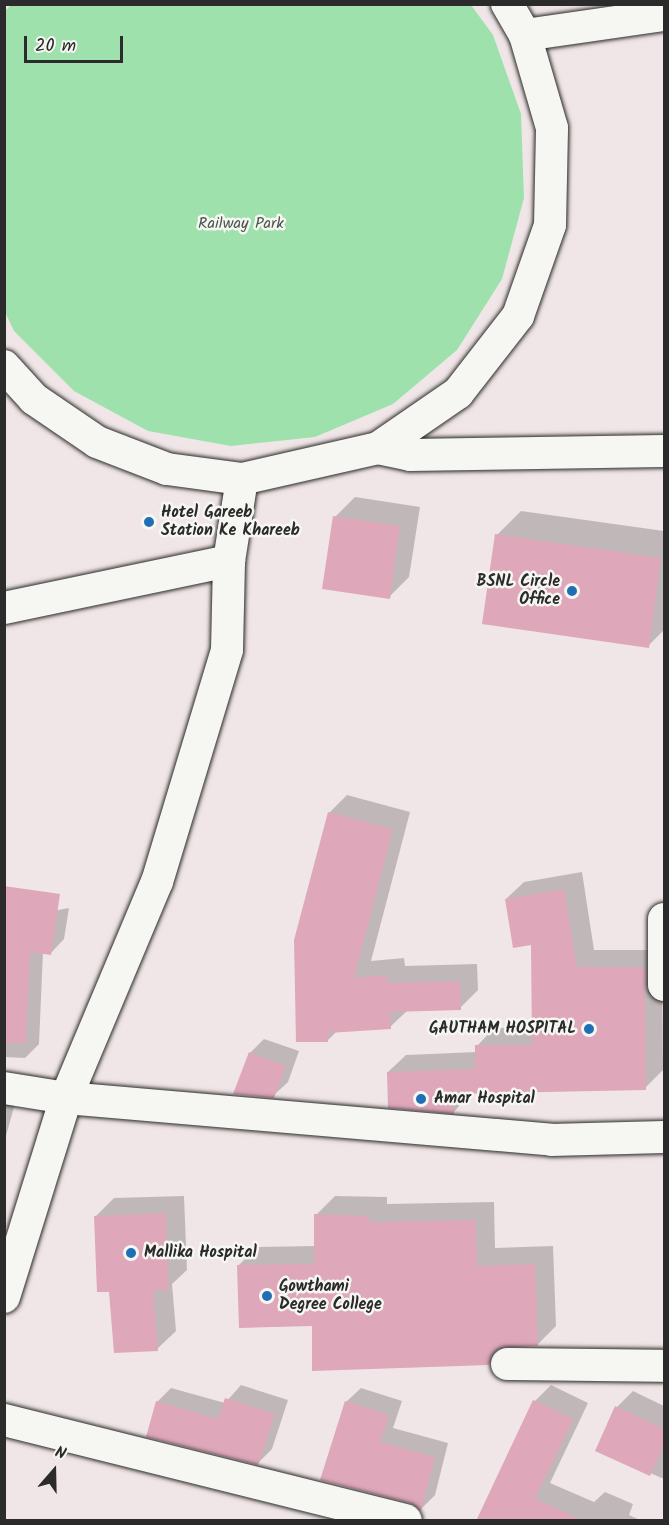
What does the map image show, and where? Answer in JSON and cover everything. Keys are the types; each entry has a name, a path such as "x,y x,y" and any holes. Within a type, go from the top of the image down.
{"street":[{"path":"4,366 34,399 96,442 167,469 242,479 378,448 458,393 518,316 550,214 552,128 525,35 507,4"},
{"path":"525,35 664,15"},
{"path":"378,448 410,455 664,451"},
{"path":"4,1297 66,1098 157,882 227,650 229,561 242,479"},
{"path":"4,608 229,561"},
{"path":"664,919 664,985"},
{"path":"4,1088 66,1098 551,1140 664,1137"},
{"path":"507,1364 664,1366"},
{"path":"4,1420 406,1521"}],"green space":[{"name":"Railway Park","path":"11,5 471,5 493,35 521,114 524,198 502,279 457,350 393,404 315,437 231,446 148,431 74,391 14,331 5,312 4,12"}],"building":[{"path":"333,516 400,526 390,599 322,589"},
{"name":"BSNL Circle Office","path":"495,534 661,558 649,648 482,624"},
{"path":"328,812 393,829 354,978 387,975 388,983 460,981 461,1010 390,1012 391,1029 328,1033 328,1042 296,1042 294,940"},
{"path":"4,886 60,894 51,955 30,952 26,1043 4,1043"},
{"path":"564,889 577,967 645,967 646,1090 453,1094 454,1114 388,1108 387,1072 475,1069 475,1045 532,1045 531,945 513,948 505,899"},
{"path":"249,1052 286,1066 274,1098 233,1094"},
{"name":"Mallika Hospital","path":"166,1213 169,1290 153,1290 158,1351 114,1353 109,1292 97,1292 94,1216"},
{"path":"314,1214 369,1216 369,1222 476,1220 477,1266 535,1264 538,1346 499,1348 491,1355 489,1365 312,1371 312,1326 239,1328 237,1265 314,1264"},
{"path":"225,1398 275,1414 258,1465 146,1437 156,1401 218,1419"},
{"path":"533,1400 573,1419 535,1499 584,1521 476,1521"},
{"path":"345,1401 389,1415 380,1442 435,1457 421,1511 410,1503 320,1480"},
{"path":"615,1406 664,1429 664,1445 650,1476 595,1451"}],"place":[{"name":"Hotel Gareeb Station Ke Khareeb","path":"149,522"},
{"name":"BSNL Circle Office","path":"572,591"},
{"name":"GAUTHAM HOSPITAL","path":"589,1029"},
{"name":"Amar Hospital","path":"421,1099"},
{"name":"Mallika Hospital","path":"131,1253"},
{"name":"Gowthami Degree College","path":"267,1296"}]}
